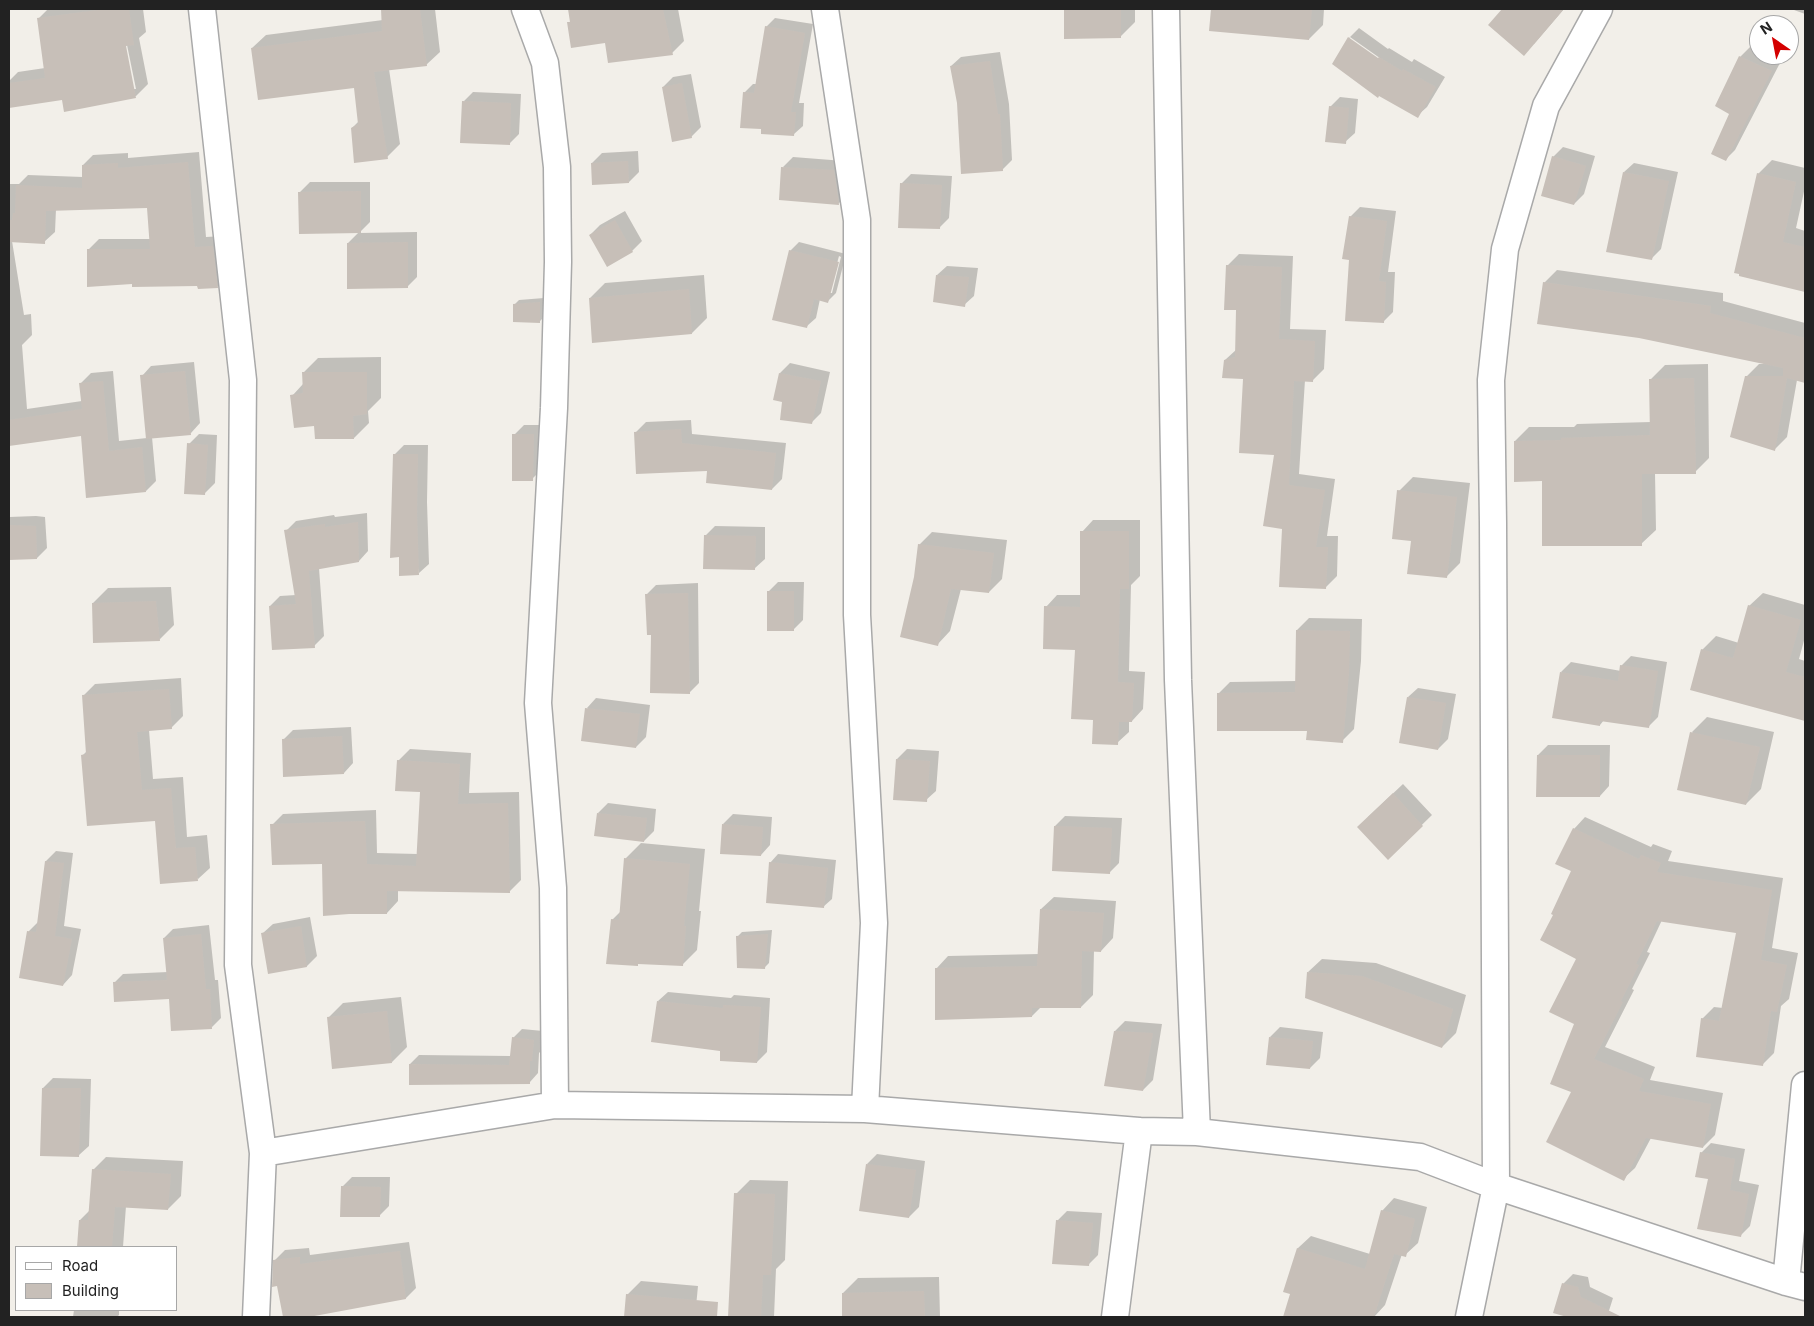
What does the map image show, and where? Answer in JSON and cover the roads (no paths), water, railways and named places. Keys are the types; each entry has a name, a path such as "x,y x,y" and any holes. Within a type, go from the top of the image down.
{"street":[{"path":"202,9 243,380 238,965 262,1153 256,1317"},
{"path":"525,9 545,63 557,167 558,262 554,408 538,703 553,888 555,1105"},
{"path":"825,9 857,220 858,615 874,923 865,1109"},
{"path":"1166,9 1178,680 1197,1132"},
{"path":"1469,1317 1496,1186 1491,380 1505,249 1546,106 1599,9"},
{"path":"262,1153 555,1105 865,1109 1139,1131 1197,1132 1420,1157 1496,1186 1796,1284 1805,1085"},
{"path":"1116,1317 1139,1131"}]}
